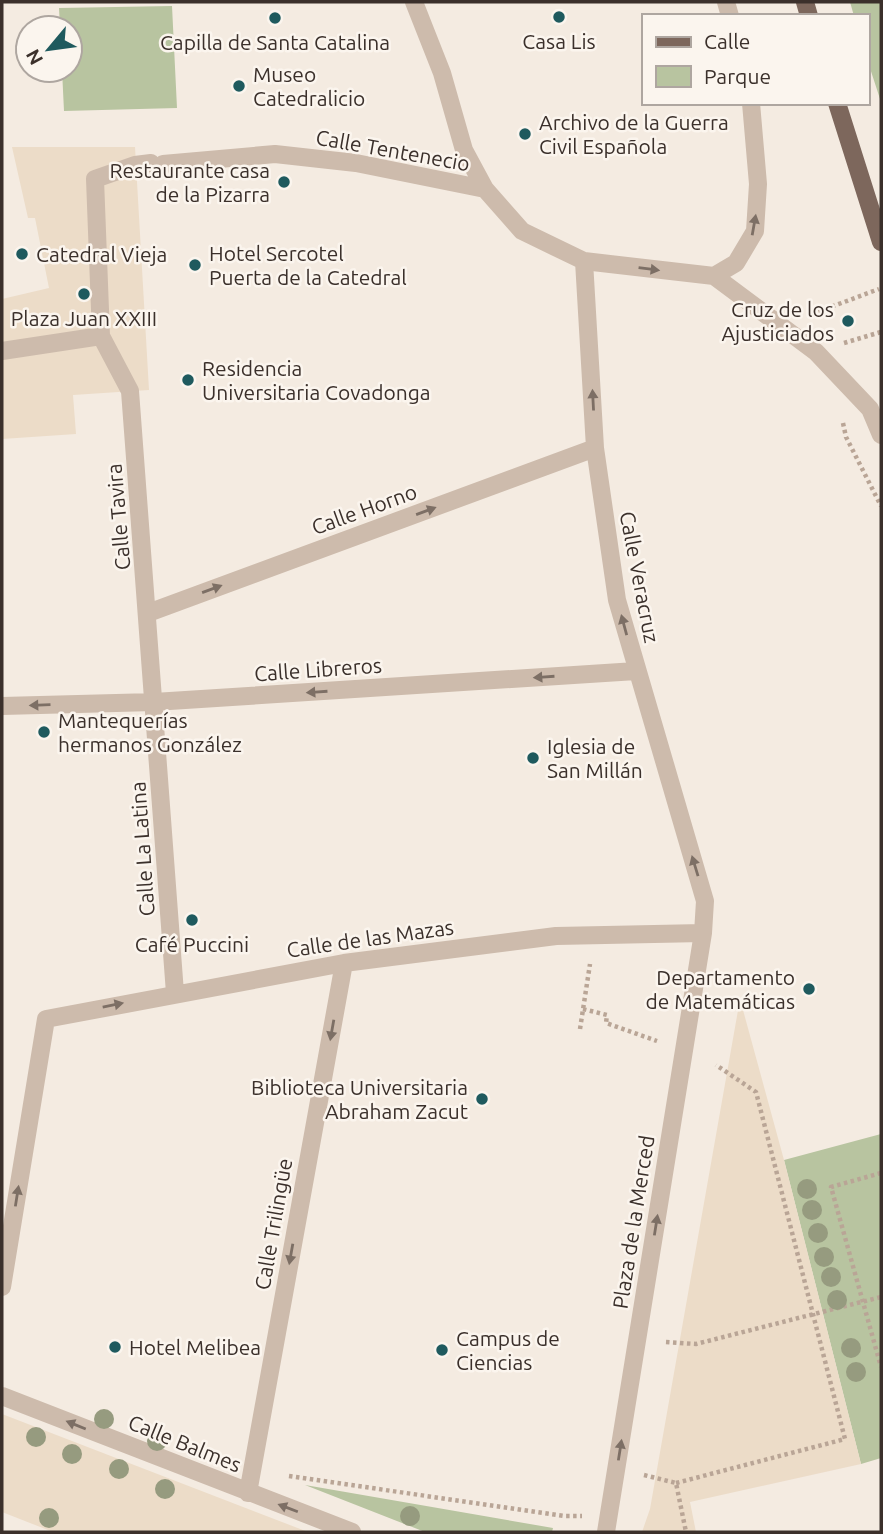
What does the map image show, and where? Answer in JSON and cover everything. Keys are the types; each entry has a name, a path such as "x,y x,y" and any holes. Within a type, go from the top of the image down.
{"main road":[{"path":"838,105 881,242"}],"street":[{"path":"414,2 442,74 464,150 485,189"},
{"path":"751,105 758,184 755,231 736,263 714,276 816,352 870,409 881,435"},
{"name":"Calle Tentenecio","path":"101,336 95,179 135,165 275,154 356,163 485,189 522,232 584,261 714,276"},
{"name":"Calle Veracruz","path":"584,261 596,448 617,600 705,901 703,933"},
{"path":"2,351 101,336"},
{"name":"Calle Tavira","path":"101,336 130,391 154,702"},
{"name":"Calle Horno","path":"148,613 596,448"},
{"name":"Calle Libreros","path":"2,706 154,702 636,671"},
{"name":"Calle La Latina","path":"154,702 175,993"},
{"name":"Calle de las Mazas","path":"2,1287 46,1019 344,963 556,936 703,933"},
{"name":"Plaza de la Merced","path":"608,1525 703,933"},
{"name":"Calle Trilingüe","path":"248,1493 344,963"},
{"name":"Calle Balmes","path":"2,1395 352,1532"}],"path":[{"path":"822,309 879,289"},
{"path":"835,346 881,332"},
{"path":"580,1029 594,935"},
{"path":"583,1009 607,1015 606,1023 651,1040 667,1043"},
{"path":"643,1475 676,1483 845,1439 756,1092 716,1065"},
{"path":"881,1173 831,1187 881,1367"},
{"path":"666,1342 696,1344 881,1297"},
{"path":"281,1474 564,1516 582,1516"},
{"path":"676,1483 686,1532"}],"green space":[{"path":"850,2 881,2 881,102 869,65 869,14 853,14"},
{"path":"172,6 177,108 64,111 63,84 84,84 84,14 59,14 59,8"},
{"path":"881,1134 881,1458 861,1464 784,1160"},
{"path":"305,1485 553,1528 552,1532 425,1532"}],"shaded area":[{"name":"Plaza Juan XXIII","path":"12,147 135,147 149,390 73,395 76,434 2,439 2,299 49,288 35,218 28,218"},
{"path":"740,999 861,1464 690,1502 696,1532 642,1532 650,1509"},
{"path":"2,1414 308,1532 53,1532 2,1512"}],"place":[{"name":"Casa Lis","path":"559,17"},
{"name":"Capilla de Santa Catalina","path":"275,18"},
{"name":"Museo Catedralicio","path":"239,86"},
{"name":"Archivo de la Guerra Civil Española","path":"525,134"},
{"name":"Restaurante casa de la Pizarra","path":"284,182"},
{"name":"Catedral Vieja","path":"22,254"},
{"name":"Hotel Sercotel Puerta de la Catedral","path":"195,265"},
{"name":"Plaza Juan XXIII","path":"84,294"},
{"name":"Cruz de los Ajusticiados","path":"848,321"},
{"name":"Residencia Universitaria Covadonga","path":"188,380"},
{"name":"Mantequerías hermanos González","path":"44,732"},
{"name":"Iglesia de San Millán","path":"533,758"},
{"name":"Café Puccini","path":"192,920"},
{"name":"Departamento de Matemáticas","path":"809,989"},
{"name":"Biblioteca Universitaria Abraham Zacut","path":"482,1099"},
{"name":"Hotel Melibea","path":"115,1347"},
{"name":"Campus de Ciencias","path":"442,1350"}]}
